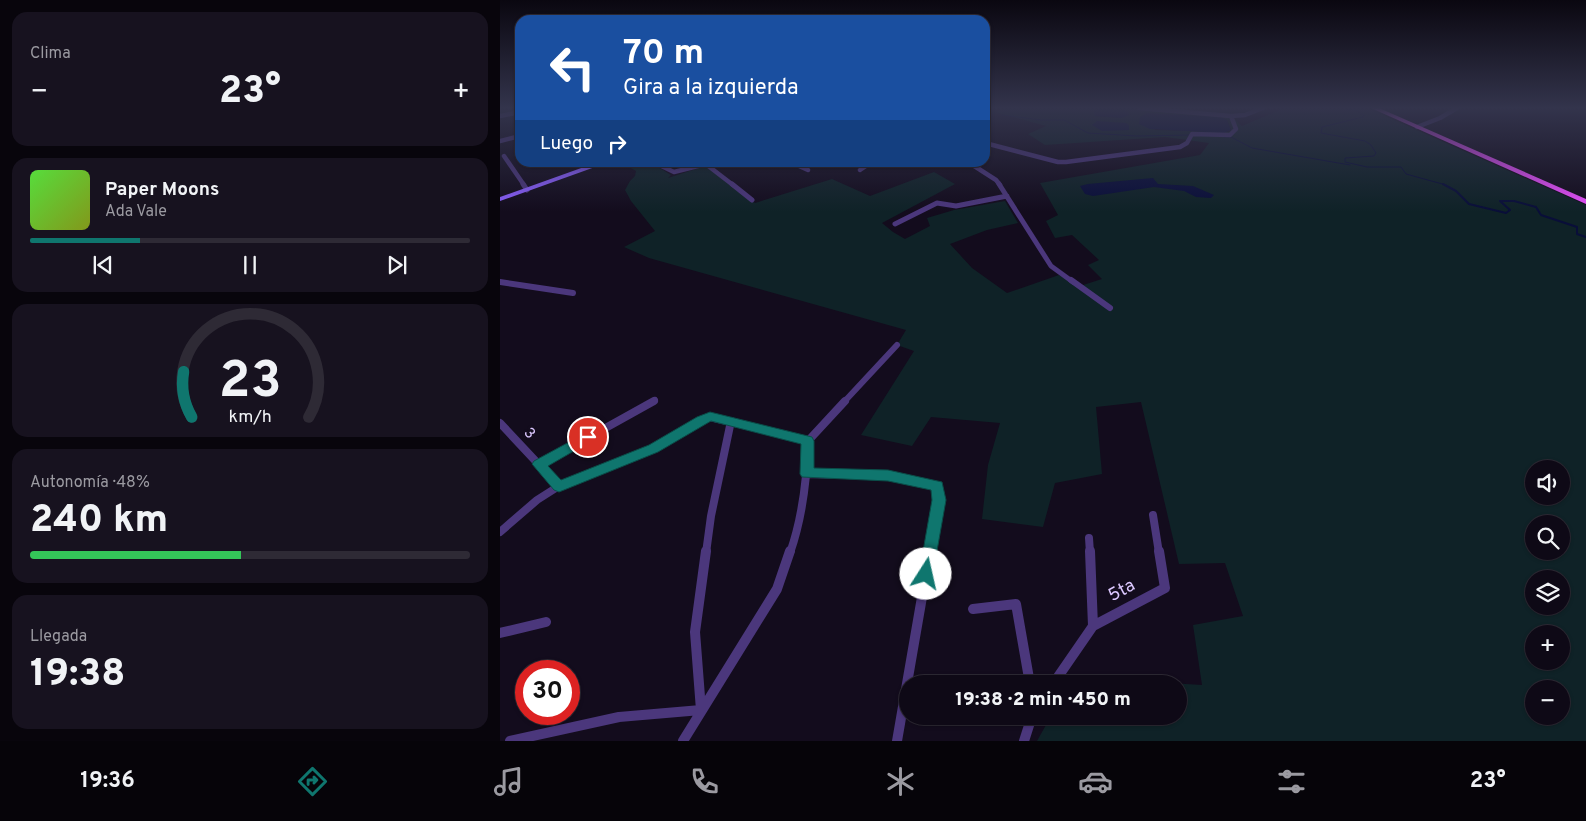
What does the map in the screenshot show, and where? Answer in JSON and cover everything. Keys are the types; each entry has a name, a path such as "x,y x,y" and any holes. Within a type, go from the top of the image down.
{"main road":[{"path":"1453,143 1586,202"},
{"path":"500,199 592,167"}],"street":[{"path":"990,144 1062,163 1180,146 1187,143"},
{"path":"504,156 527,190"},
{"path":"662,167 674,172 697,167"},
{"path":"709,167 752,200"},
{"path":"801,167 808,170"},
{"path":"860,170 864,167"},
{"path":"976,167 996,180 1050,266 1110,308"},
{"path":"895,224 937,203 956,206 1007,196"},
{"path":"500,282 572,293"},
{"path":"683,741 777,589 795,538 807,481 808,441 897,345"},
{"path":"539,464 655,400"},
{"path":"500,532 537,500 559,486 653,449 710,416 808,441"},
{"path":"701,710 695,632 711,516 731,421"},
{"name":"3","path":"500,423 559,486"},
{"path":"807,474 888,476 937,486 939,500 897,741"},
{"name":"5ta","path":"1059,675 1093,626 1165,588 1153,515"},
{"path":"1089,538 1093,626"},
{"path":"973,609 1016,604 1028,675"},
{"path":"500,632 546,622"},
{"path":"510,741 619,717 701,710"},
{"path":"1024,741 1029,725"}],"green space":[{"path":"1041,143 1081,143 1045,145"},
{"path":"1206,143 1445,143 1586,205 1586,741 1037,741 1046,725 1187,725 1187,684 1202,685 1193,625 1243,616 1225,563 1179,564 1141,402 1096,407 1102,474 1055,483 1043,527 982,519 988,465 1000,423 931,417 912,446 861,435 914,351 897,345 906,330 649,258 624,247 655,231 631,201 625,190 635,176 636,171 629,167 657,167 671,175 668,178 706,167 755,203 832,179 870,196 934,172 955,184 882,223 905,239 930,226 927,218 954,210 1005,201 1018,223 987,230 950,244 972,268 1007,293 1059,275 1080,286 1102,279 1088,265 1099,260 1072,235 1055,238 1046,221 1058,215 1040,183 1200,155 1209,143"}],"shaded area":[{"path":"1153,178 1158,184 1193,186 1214,195 1211,198 1196,197 1184,191 1154,187 1093,196 1085,194 1080,186 1088,184"}],"waterway":[{"path":"1242,143 1252,148 1350,165"},
{"path":"1367,143 1376,153 1374,156 1345,158 1345,162 1367,167 1401,167 1406,174 1444,184"},
{"path":"1444,184 1456,191 1469,204 1506,213 1510,210 1500,201 1514,201 1536,207 1541,215 1577,227 1577,234 1586,237"}],"route":[{"path":"588,437 539,464 559,486 653,449 710,416 808,441 807,474 888,476 937,486 939,500 926,574"}]}
